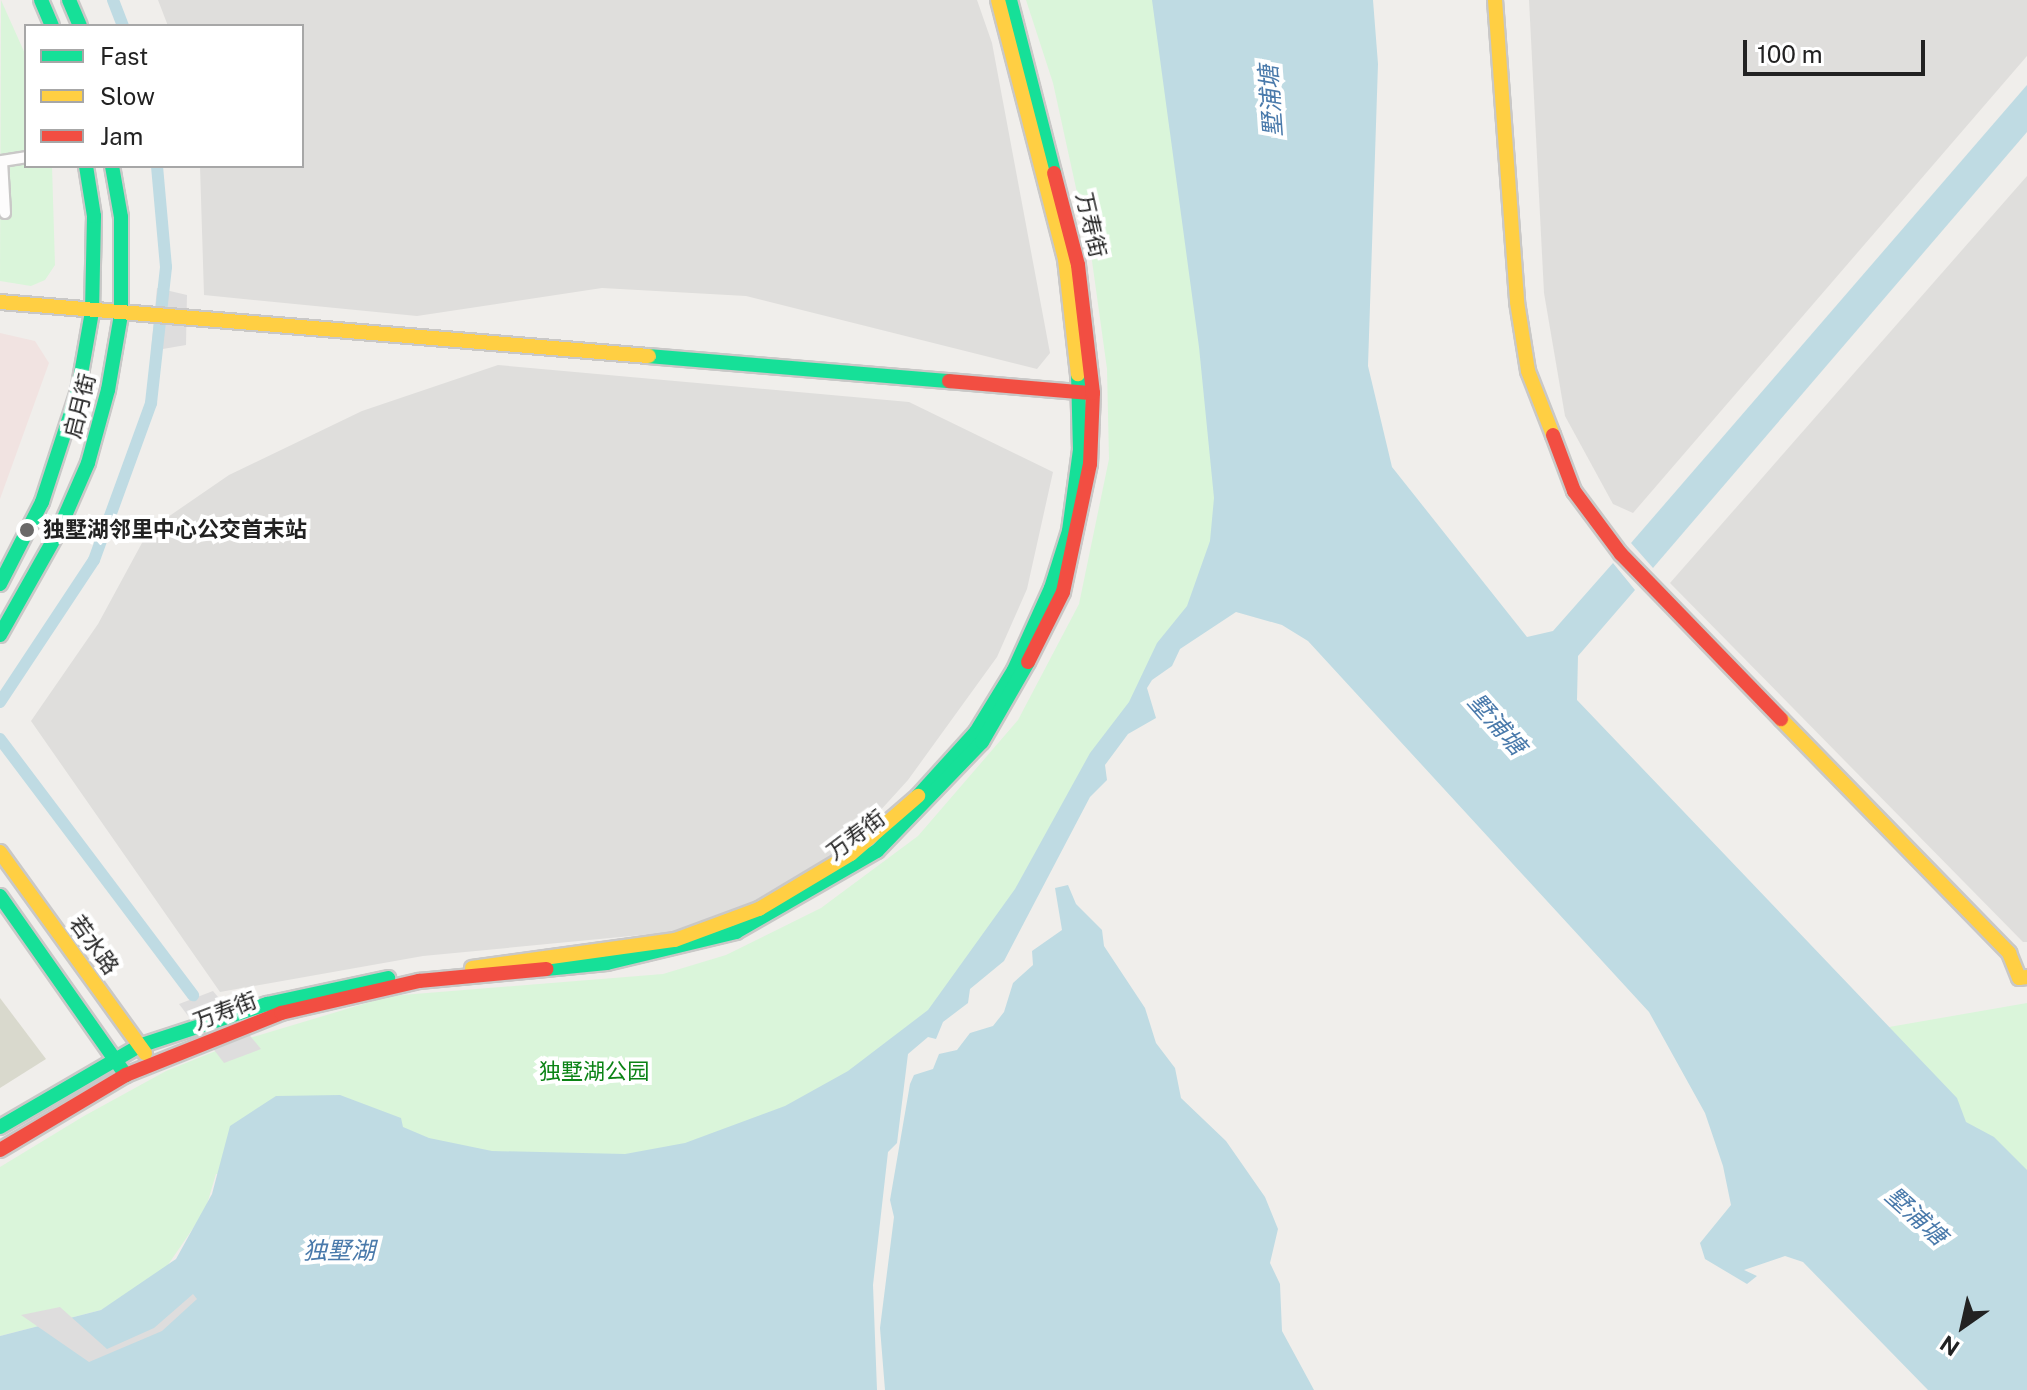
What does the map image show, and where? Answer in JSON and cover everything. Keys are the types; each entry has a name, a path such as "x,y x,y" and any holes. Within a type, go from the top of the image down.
{"street":[{"path":"41,0 51,24"},
{"path":"69,0 79,24"},
{"name":"万寿街","path":"998,0 1065,259 1086,392"},
{"name":"万寿街","path":"0,1150 126,1075 195,1046 240,1022 339,986 675,940 759,909 851,854 918,796 966,743 1014,670 1069,531 1086,392 1078,265 1010,0"},
{"path":"1495,0 1517,302 1528,371 1574,491 1621,554 2022,970"},
{"path":"5,213 2,161 24,157"},
{"name":"启月街","path":"0,584 59,460 92,312 94,216 86,168"},
{"name":"启月街","path":"0,635 88,463 121,315 121,217 112,168"},
{"path":"0,302 121,315 1086,392"},
{"name":"若水路","path":"0,852 152,1063"},
{"path":"0,896 126,1075"},
{"name":"万寿街","path":"0,1127 114,1056 185,1030 240,1022"}],"shaded area":[{"path":"158,0 977,0 992,43 1050,353 1037,369 746,296 602,288 417,316 204,295 200,168 304,168 304,24 167,24"},
{"path":"1529,0 2027,0 2027,56 1633,513 1613,504 1565,416 1544,293"},
{"path":"2027,176 2027,942 2023,942 1670,583"},
{"path":"0,333 35,341 49,363 0,499"},
{"path":"498,365 909,402 1053,472 1027,589 997,657 908,780 849,845 759,900 673,932 423,956 220,992 31,721 98,624 149,530 229,475 362,411"},
{"path":"0,998 46,1059 0,1088"}],"green space":[{"path":"1,0 24,52 24,168 52,168 55,265 45,280 31,286 0,281"},
{"name":"独墅湖公园","path":"1026,0 1189,0 1232,568 1161,652 1021,886 928,1015 824,1094 686,1150 598,1163 216,1174 205,1211 163,1272 101,1310 0,1336 0,1167 84,1116 166,1071 243,1040 390,996 663,974 726,955 821,908 918,836 1018,720 1079,604 1109,459 1107,369 1092,261 1053,83"},
{"path":"2027,1003 2027,1198 1889,1027"}],"water":[{"path":"1152,0 1373,0 1378,64 1368,366 1392,467 1527,637 1553,631 1613,563 1635,590 1578,656 1577,700 1957,1098 1966,1122 1994,1137 2027,1170 2027,1390 1928,1390 1803,1262 1785,1256 1744,1270 1757,1276 1747,1284 1705,1259 1700,1243 1731,1205 1723,1166 1705,1113 1649,1012 1308,641 1282,625 1236,612 1180,649 1172,666 1152,680 1147,688 1156,718 1128,734 1105,765 1107,780 1090,797 1004,961 970,989 968,1003 943,1022 936,1039 928,1037 908,1054 897,1143 888,1152 873,1285 877,1390 0,1390 0,1336 101,1310 176,1259 212,1194 230,1126 276,1096 340,1095 401,1118 403,1127 429,1138 492,1151 625,1154 685,1143 785,1106 848,1071 928,1010 1015,889 1090,753 1129,702 1157,643 1187,606 1210,541 1214,498 1199,347"},
{"path":"2027,85 2027,132 1653,568 1631,543"},
{"path":"1068,885 1076,904 1102,930 1104,946 1145,1008 1156,1043 1175,1068 1181,1098 1226,1141 1265,1197 1278,1229 1270,1263 1280,1284 1282,1331 1314,1390 885,1390 880,1328 894,1217 890,1200 910,1084 914,1075 933,1069 939,1054 957,1050 970,1033 993,1026 1004,1012 1013,983 1033,965 1032,951 1062,930 1055,888"}],"pier":[{"path":"157,288 187,295 186,345 151,351"},
{"path":"213,991 261,1049 224,1063 179,1004"},
{"path":"193,1294 197,1299 162,1331 89,1362 21,1315 60,1307 107,1349 154,1328"}],"waterway":[{"path":"113,0 122,24"},
{"path":"0,702 94,560 151,403 166,267 157,168"},
{"path":"0,739 193,995"}],"traffic: fast":[{"path":"41,0 51,24"},
{"path":"69,0 79,24"},
{"path":"1010,0 1054,173"},
{"path":"0,584 42,502 78,391 92,312 94,216 86,168"},
{"path":"0,635 57,534 88,463 108,390 121,315 121,217 112,168"},
{"path":"649,356 949,381"},
{"path":"918,796 976,732 1014,670 1051,588 1069,531 1080,450 1078,374"},
{"path":"546,969 607,963 736,932 877,851 982,742 1028,662"},
{"path":"0,896 126,1075"},
{"path":"0,1127 139,1046 267,1004 388,978"}],"traffic: slow":[{"path":"998,0 1065,259 1078,374"},
{"path":"1495,0 1517,302 1528,371 1553,435"},
{"path":"0,302 649,356"},
{"path":"1781,719 2009,953 2019,978 2027,977"},
{"path":"472,968 675,940 759,909 851,854 918,796"},
{"path":"0,852 145,1053"}],"traffic: jam":[{"path":"1028,662 1063,592 1090,464 1093,393 1078,265 1054,173"},
{"path":"949,381 1088,393"},
{"path":"1553,435 1574,491 1621,554 1781,719"},
{"path":"0,1150 126,1075 281,1013 419,981 546,969"}],"place":[{"name":"独墅湖邻里中心公交首末站","path":"27,530"}],"water label":[{"name":"墅浦塘","path":"1271,101"},
{"name":"墅浦塘","path":"1497,724"},
{"name":"墅浦塘","path":"1916,1216"},
{"name":"独墅湖","path":"339,1251"}]}
